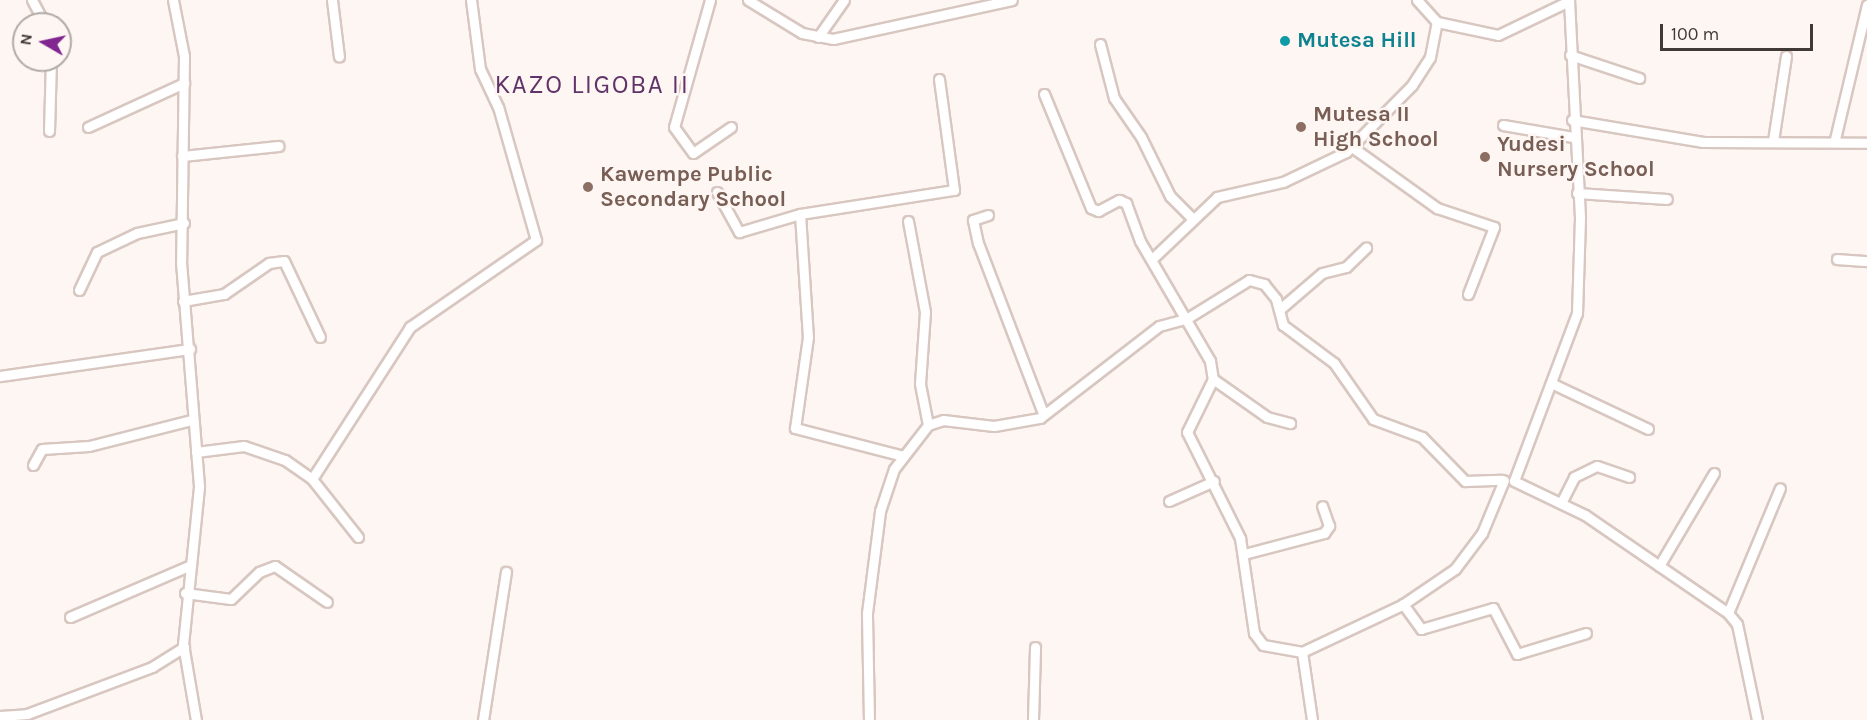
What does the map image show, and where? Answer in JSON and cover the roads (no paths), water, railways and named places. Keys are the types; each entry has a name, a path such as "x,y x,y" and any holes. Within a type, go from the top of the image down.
{"street":[{"path":"173,0 184,83 183,301 190,350 191,420 199,487 186,593 184,647 196,720"},
{"path":"332,0 339,57"},
{"path":"312,479 410,327 536,240 498,107 480,69 471,0"},
{"path":"710,0 674,128 693,153 731,128"},
{"path":"748,0 788,26 818,37 833,39 1012,0"},
{"path":"818,37 844,0"},
{"path":"1417,0 1437,22 1498,35 1569,1 1572,120 1578,193 1577,313 1553,384 1514,481"},
{"path":"1835,140 1867,5"},
{"path":"1152,259 1176,240 1191,217 1217,197 1282,182 1330,163 1352,147 1412,86 1430,57 1437,22"},
{"path":"1100,44 1114,98 1141,137 1170,196 1191,217"},
{"path":"1570,55 1639,78"},
{"path":"1773,141 1786,56"},
{"path":"49,131 51,72"},
{"path":"717,192 739,232 800,214 954,190 939,79"},
{"path":"88,127 184,83"},
{"path":"1044,94 1091,208 1123,200 1152,259 1210,361 1213,379 1186,428 1214,481 1244,554 1254,633 1263,645 1302,652 1402,604 1455,569 1482,533 1501,480"},
{"path":"1572,120 1703,142 1835,140 1867,142"},
{"path":"1503,125 1573,137"},
{"path":"182,156 278,146"},
{"path":"1352,147 1437,208 1494,227 1468,294"},
{"path":"1578,193 1667,199"},
{"path":"800,214 808,326 795,428 903,456"},
{"path":"869,720 867,613 886,483 903,456 928,425 943,420 1015,423 1040,418 1042,411 978,243 973,220 988,215"},
{"path":"908,221 925,312 920,384 928,425"},
{"path":"79,290 97,252 137,233 184,223"},
{"path":"1280,309 1322,273 1346,267 1366,248"},
{"path":"1837,259 1867,261"},
{"path":"183,301 224,294 269,263 284,261 320,337"},
{"path":"1042,411 1159,326 1186,319 1257,279 1280,309 1283,325 1334,363 1373,419 1422,437 1465,481 1514,481 1562,503 1728,613 1737,624 1757,720"},
{"path":"0,376 190,350"},
{"path":"1213,379 1268,417 1290,423"},
{"path":"1553,384 1648,429"},
{"path":"33,465 42,449 89,446 191,420"},
{"path":"196,452 262,448 312,479 358,537"},
{"path":"1562,503 1574,477 1598,466 1629,477"},
{"path":"1659,566 1714,473"},
{"path":"1169,501 1214,481"},
{"path":"1728,613 1780,488"},
{"path":"1244,554 1324,533 1329,526 1322,506"},
{"path":"70,617 191,565"},
{"path":"186,593 231,599 259,572 275,566 327,602"},
{"path":"483,720 506,572"},
{"path":"1402,604 1420,629 1493,608 1517,654 1586,633"},
{"path":"1033,720 1035,646"},
{"path":"0,716 27,714 152,667 184,647"},
{"path":"1302,652 1312,720"}],"place":[{"name":"Mutesa Hill","path":"1285,41"},
{"name":"Mutesa II High School","path":"1301,127"},
{"name":"Yudesi Nursery School","path":"1485,157"},
{"name":"Kawempe Public Secondary School","path":"588,187"}],"district":[{"name":"KAZO LIGOBA II","path":"592,85"}]}
